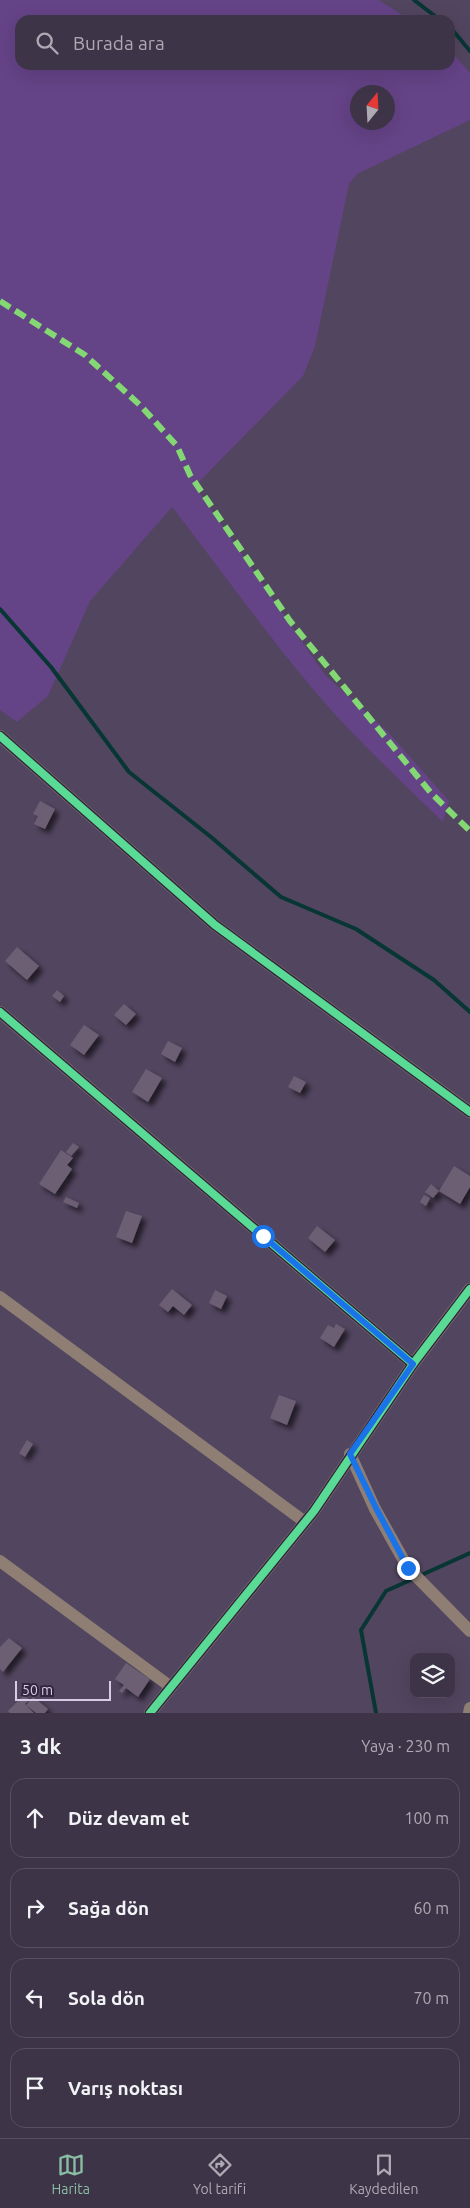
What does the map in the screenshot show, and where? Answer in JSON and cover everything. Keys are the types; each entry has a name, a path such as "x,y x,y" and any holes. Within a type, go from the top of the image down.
{"street":[{"path":"0,736 214,925 470,1112"},
{"path":"0,1012 413,1364"},
{"path":"150,1713 305,1522 413,1364 470,1289"},
{"path":"0,1297 305,1522"},
{"path":"350,1454 408,1568 470,1631"},
{"path":"0,1561 171,1687"},
{"path":"469,1713 470,1708"}],"shaded area":[{"path":"0,0 379,0 402,15 15,15 15,70 455,70 455,56 470,73 470,120 357,174 349,184 315,346 303,376 195,486 325,675 387,731 449,801 443,822 327,706 276,644 172,507 90,601 48,696 17,722 0,710"}],"building":[{"path":"40,801 55,809 45,829 34,824 38,816 33,814"},
{"path":"17,947 39,966 27,980 5,961"},
{"path":"57,990 64,996 60,1002 52,996"},
{"path":"124,1004 136,1014 126,1025 114,1015"},
{"path":"84,1025 99,1035 84,1055 70,1045"},
{"path":"168,1041 182,1048 175,1062 161,1054"},
{"path":"146,1069 162,1078 148,1102 132,1092"},
{"path":"294,1076 306,1082 300,1093 288,1087"},
{"path":"73,1143 79,1147 71,1156 66,1152"},
{"path":"61,1150 73,1158 67,1165 72,1169 55,1194 39,1184"},
{"path":"454,1166 470,1176 470,1187 460,1204 439,1191"},
{"path":"431,1184 439,1191 433,1198 425,1192"},
{"path":"424,1195 430,1198 426,1206 420,1202"},
{"path":"66,1197 79,1203 77,1208 63,1202"},
{"path":"126,1211 142,1216 132,1243 116,1237"},
{"path":"317,1226 335,1240 325,1252 308,1238"},
{"path":"172,1289 192,1305 184,1315 173,1306 168,1312 159,1305"},
{"path":"215,1290 227,1296 221,1309 209,1303"},
{"path":"336,1324 345,1329 334,1347 320,1338 328,1325 334,1328"},
{"path":"279,1395 296,1401 287,1425 270,1418"},
{"path":"27,1440 33,1444 25,1457 19,1453"},
{"path":"9,1638 22,1648 3,1672 0,1669 0,1647"},
{"path":"126,1663 150,1679 138,1697 126,1688 122,1693 119,1691 124,1685 115,1679"},
{"path":"24,1695 30,1700 25,1704 34,1713 10,1713 8,1711"},
{"path":"33,1697 48,1709 45,1713 36,1713 26,1705"}],"waterway":[{"path":"414,0 434,15"},
{"path":"455,33 470,51"},
{"path":"0,609 51,667 129,772 211,837 281,897 356,929 434,980 470,1012"},
{"path":"376,1713 361,1630 386,1591 470,1553"}],"marked path":[{"path":"0,301 85,355 141,406 177,446 190,475 290,621 431,793 470,831"}],"cycle path":[{"path":"0,736 215,925 470,1112"},
{"path":"0,1012 413,1364"},
{"path":"150,1713 314,1511 413,1364 470,1289"}],"route":[{"path":"263,1236 413,1364 350,1454 408,1568"}]}
